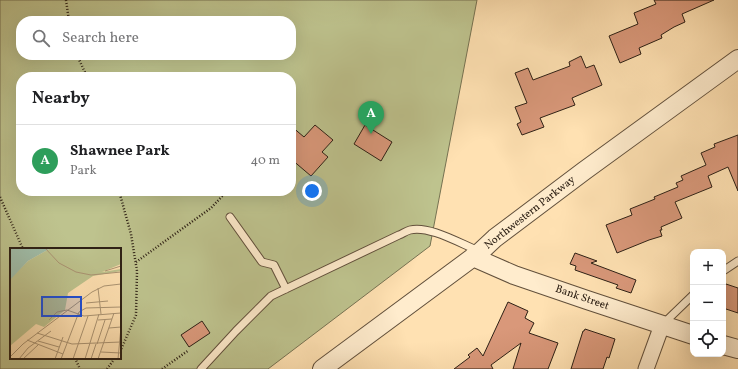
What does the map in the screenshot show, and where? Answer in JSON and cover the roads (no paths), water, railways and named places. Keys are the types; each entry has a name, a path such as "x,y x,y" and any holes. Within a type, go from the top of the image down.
{"street":[{"name":"Northwestern Parkway","path":"322,369 477,254 495,238 584,171 738,59"},
{"name":"Bank Street","path":"477,254 514,275 690,334"},
{"path":"646,369 662,325"},
{"path":"726,346 738,349"}],"lane":[{"path":"230,217 262,262 274,265 286,289"},
{"path":"200,369 271,296 392,238 412,230 426,230 437,233 477,254"},
{"path":"726,269 738,261"},
{"path":"662,325 690,298"}],"place":[{"name":"Shawnee Park","path":"371,134"}]}
